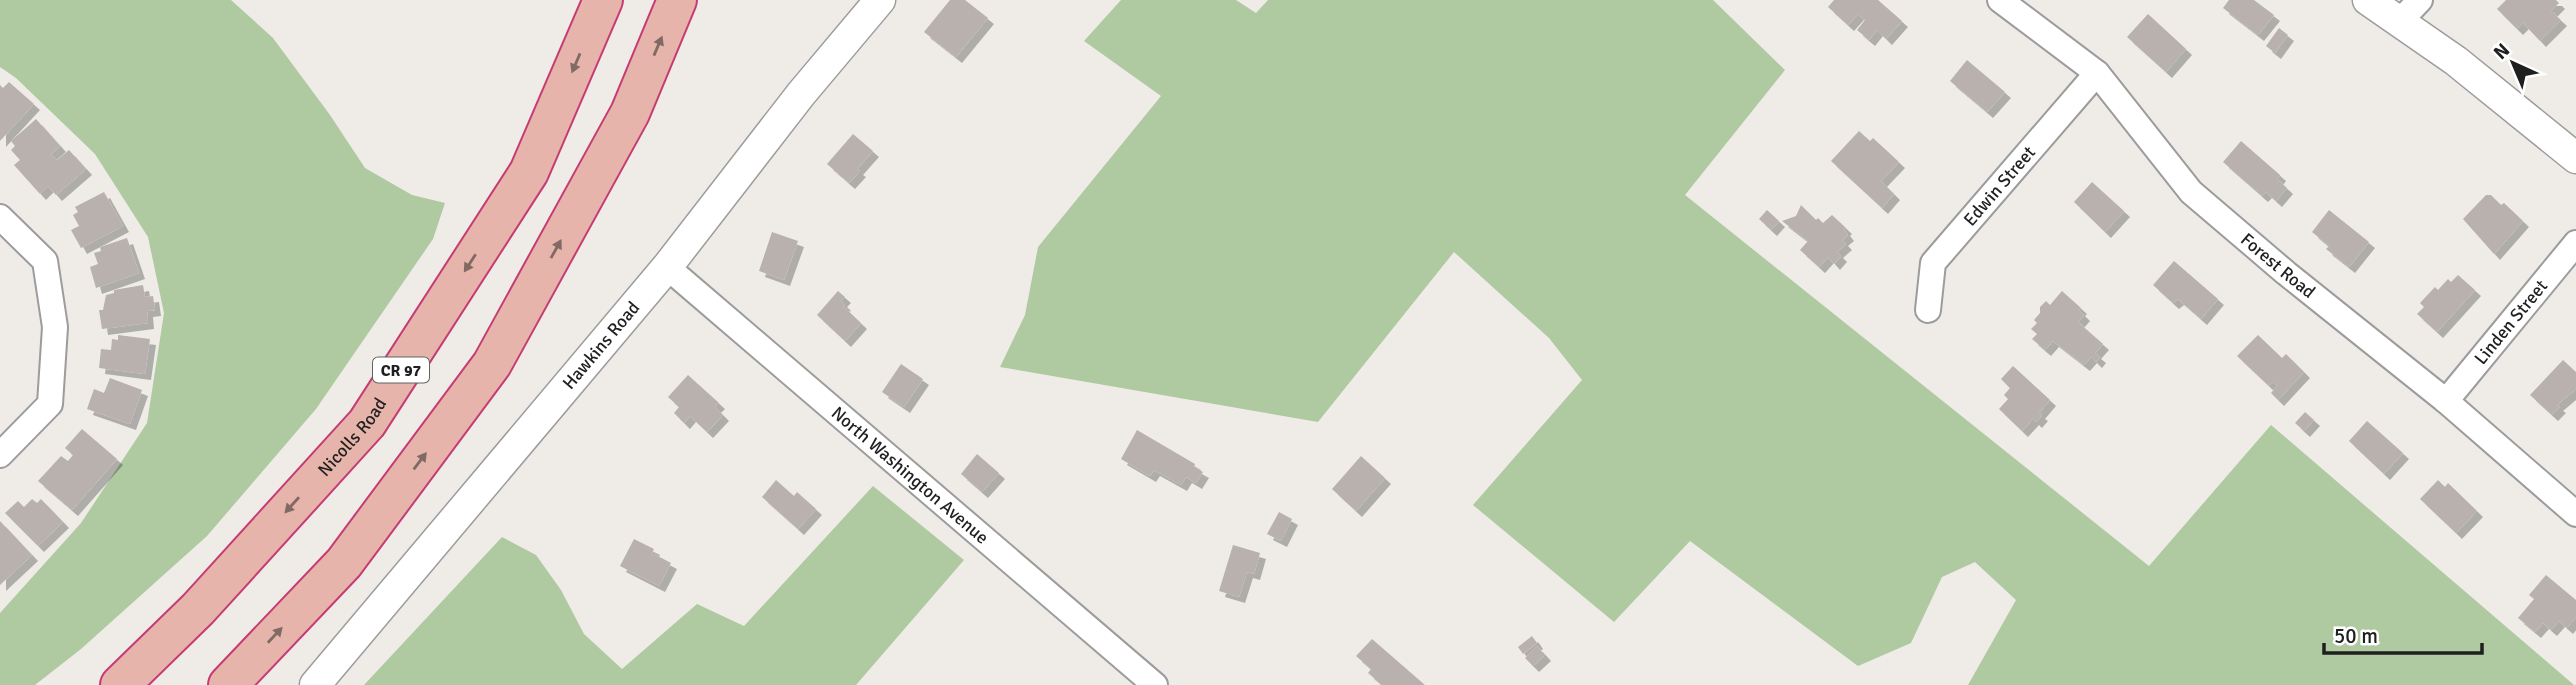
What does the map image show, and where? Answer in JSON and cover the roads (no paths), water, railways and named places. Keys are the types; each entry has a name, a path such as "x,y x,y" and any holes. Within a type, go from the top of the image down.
{"highway":[{"path":"228,685 344,563 492,364 630,113 677,0"},
{"name":"Nicolls Road","path":"120,685 198,609 367,423 528,172 600,4"}],"street":[{"name":"Hawkins Road","path":"315,685 667,267 801,94 880,0"},
{"name":"Forest Road","path":"2000,0 2097,73 2190,192 2446,401 2576,514"},
{"path":"2368,0 2456,61 2576,158"},
{"path":"2399,22 2420,0"},
{"name":"Edwin Street","path":"1928,310 1933,262 2097,73"},
{"path":"0,217 45,261 55,327 50,404 0,455"},
{"name":"Linden Street","path":"2446,401 2576,243"},
{"name":"North Washington Avenue","path":"667,267 1155,685"}]}
